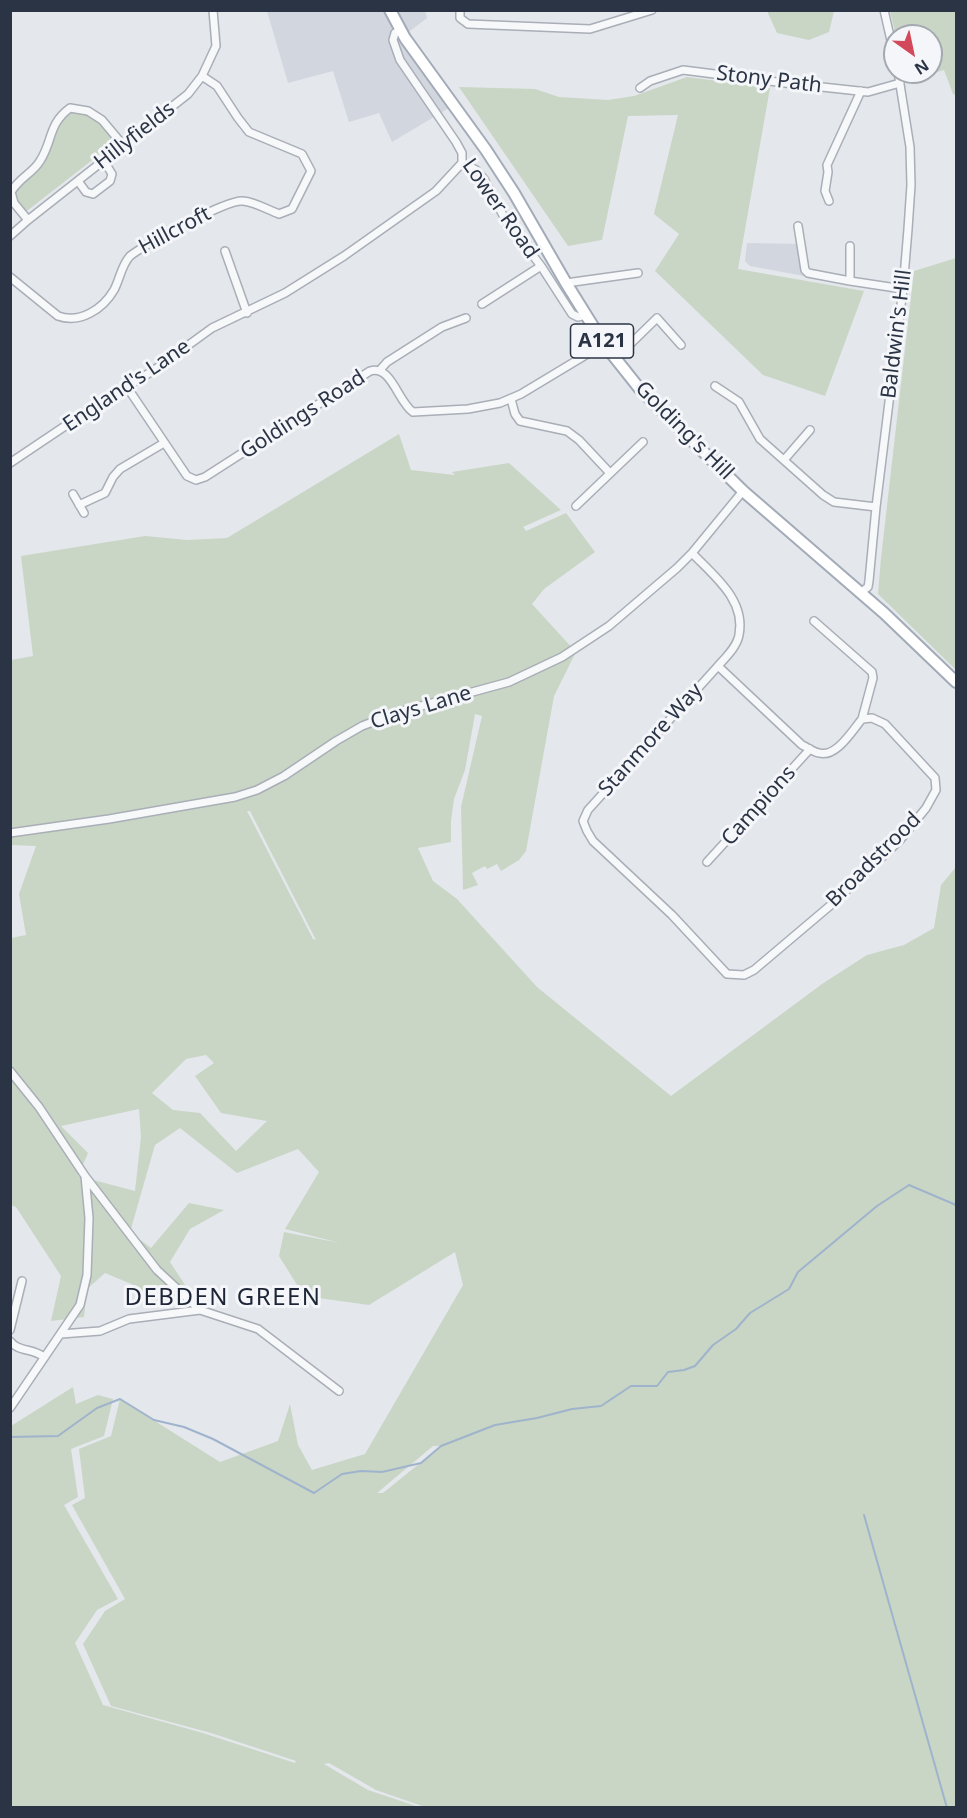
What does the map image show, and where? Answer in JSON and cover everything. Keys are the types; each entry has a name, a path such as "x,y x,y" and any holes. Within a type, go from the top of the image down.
{"main road":[{"name":"Golding's Hill","path":"390,10 400,30 514,193 604,344 639,388 743,490 957,682"}],"street":[{"name":"Hillyfields","path":"10,236 188,94 202,76 216,46 213,10"},
{"path":"460,10 460,18 468,24 590,29 652,10"},
{"name":"Lower Road","path":"400,30 395,33 393,40 400,60 456,142 462,153 462,163 476,170 484,179 506,219 541,266 572,314 578,317 586,315"},
{"name":"Stony Path","path":"640,88 650,81 683,69 868,92 896,84"},
{"name":"Hillcroft","path":"10,277 58,316 63,318 81,316 98,309 107,301 117,284 123,264 130,256 195,219 242,201 279,214 292,209 311,171 302,154 249,132 217,86 202,76"},
{"name":"Baldwin's Hill","path":"860,593 868,587 869,581 903,289 911,185 910,147 900,84"},
{"path":"829,201 825,191 827,165 861,91"},
{"path":"28,220 14,203 11,192 17,182 39,163 60,116 70,108 88,111 102,120 123,145"},
{"path":"78,181 86,192 93,194 110,181 112,174 104,161"},
{"name":"England's Lane","path":"10,464 167,361 212,328 247,313 297,286 389,225 436,192 462,163"},
{"path":"798,226 805,270 808,273 903,289"},
{"path":"850,246 850,281"},
{"path":"225,251 247,313"},
{"path":"482,304 541,266"},
{"path":"566,283 638,273"},
{"path":"380,370 387,362 442,327 466,318"},
{"path":"615,359 657,318 681,345"},
{"name":"Goldings Road","path":"127,387 187,476 191,479 200,479 375,369 388,377 405,404 413,412 468,409 511,399 604,344"},
{"path":"715,386 739,402 760,439 823,495 834,502 876,507"},
{"path":"511,399 515,414 520,421 567,431 579,440 609,472"},
{"path":"784,460 810,430"},
{"path":"576,506 642,442"},
{"path":"80,505 105,493 120,469 164,443"},
{"name":"Clays Lane","path":"10,833 35,831 176,807 257,790 284,776 362,726 399,712 509,682 562,657 609,626 692,553 743,490"},
{"path":"74,494 84,513"},
{"name":"Stanmore Way","path":"672,915 593,841 583,821 588,810 735,646 739,636 738,611 735,601 726,588 692,553"},
{"path":"718,666 802,745 817,753 827,754 838,747 862,719 873,678 872,672 814,621"},
{"name":"Broadstrood","path":"672,915 727,974 744,975 754,970 823,911 900,840 926,808 936,790 935,778 885,724 872,718 862,719"},
{"name":"Campions","path":"707,862 810,749"},
{"path":"10,1071 39,1107 85,1176 157,1270 200,1310 258,1329 339,1391"},
{"path":"10,1408 80,1305 87,1275 89,1218 85,1176"},
{"path":"10,1330 22,1281"},
{"path":"62,1334 100,1331 129,1319 200,1310"},
{"path":"10,1341 18,1348 31,1350 44,1357"}],"shaded area":[{"path":"267,11 425,11 427,18 406,34 402,41 449,108 392,142 379,113 349,122 333,71 288,83"},
{"path":"747,243 803,244 804,276 750,266 745,261"}],"green space":[{"path":"767,11 834,11 829,32 809,40 777,33"},
{"path":"890,11 956,11 956,95 953,94 943,70 943,24 893,24"},
{"path":"687,77 770,88 738,269 864,291 825,396 763,375 655,271 679,234 654,214 678,115 628,116 602,240 568,246 459,87 535,89 559,97 608,100 634,96"},
{"path":"70,108 88,111 118,140 23,214 11,192 39,163 50,135"},
{"path":"956,258 956,670 878,594 914,271"},
{"path":"399,434 411,470 455,475 452,472 509,463 561,510 523,527 526,531 566,513 595,552 544,589 532,604 576,652 554,696 526,851 519,860 501,871 497,864 487,869 485,866 472,873 478,885 463,890 461,807 482,716 475,714 465,770 454,799 451,842 418,848 433,881 457,899 537,987 671,1096 822,984 867,955 904,945 934,928 941,885 956,867 956,1807 425,1807 376,1790 329,1763 324,1764 368,1790 419,1807 11,1807 11,1426 73,1387 76,1404 98,1395 113,1399 104,1436 71,1449 78,1497 64,1505 118,1599 97,1610 75,1643 103,1705 203,1733 295,1763 296,1761 211,1733 111,1706 83,1644 105,1611 125,1599 72,1505 85,1498 79,1449 111,1436 120,1399 220,1462 278,1441 290,1404 298,1445 312,1470 365,1454 463,1285 455,1252 369,1305 304,1296 279,1256 284,1232 340,1243 285,1229 319,1172 298,1149 237,1173 180,1128 155,1145 130,1232 151,1248 189,1203 224,1210 190,1229 170,1262 187,1288 158,1308 136,1286 105,1273 87,1289 84,1317 51,1321 61,1276 16,1207 11,1205 11,938 26,935 19,894 36,846 11,845 11,660 33,656 21,556 145,536 187,540 227,538","holes":["247,811 250,811 316,940 313,939","206,1055 214,1063 195,1076 221,1113 267,1121 236,1151 200,1113 173,1110 152,1093 186,1059","139,1109 141,1137 135,1191 78,1176 88,1153 61,1126","433,1446 441,1446 383,1493 377,1493"]}],"waterway":[{"path":"10,1437 58,1436 97,1408 120,1399 154,1420 184,1427 213,1439 314,1493 342,1474 361,1471 382,1472 421,1463 441,1446 495,1425 572,1409 601,1406 631,1386 657,1386 668,1372 695,1366 713,1345 736,1329 750,1313 789,1289 798,1272 877,1206 909,1185 956,1205"},
{"path":"864,1515 947,1808"}],"district":[{"name":"DEBDEN GREEN","path":"223,1298"}]}
